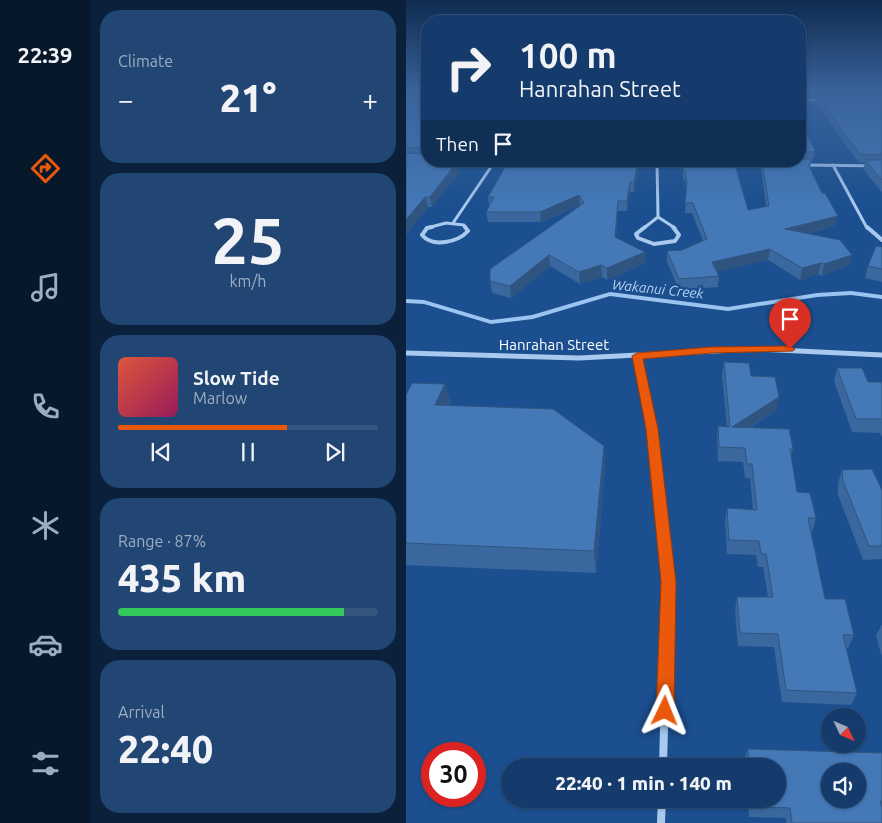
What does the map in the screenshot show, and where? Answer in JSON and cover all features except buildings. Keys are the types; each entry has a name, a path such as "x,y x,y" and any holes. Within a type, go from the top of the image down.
{"street":[{"path":"806,165 882,166"},
{"path":"833,165 868,229 882,240"},
{"path":"453,223 467,228 466,234 455,239 440,242 428,240 422,235 432,226 453,223 491,167"},
{"path":"657,167 658,217"},
{"path":"658,217 676,229 679,235 675,241 654,244 638,238 636,234 658,217"},
{"name":"Hanrahan Street","path":"406,353 501,358 637,356 711,350 780,349 882,355"},
{"path":"637,356 652,429 668,582 663,758"},
{"path":"661,823 662,808"}],"waterway":[{"name":"Wakanui Creek","path":"406,301 424,302 491,322 533,317 610,294 728,309 817,295 851,293 882,297"}],"route":[{"path":"665,711 668,582 652,429 637,356 711,350 790,349"}]}
